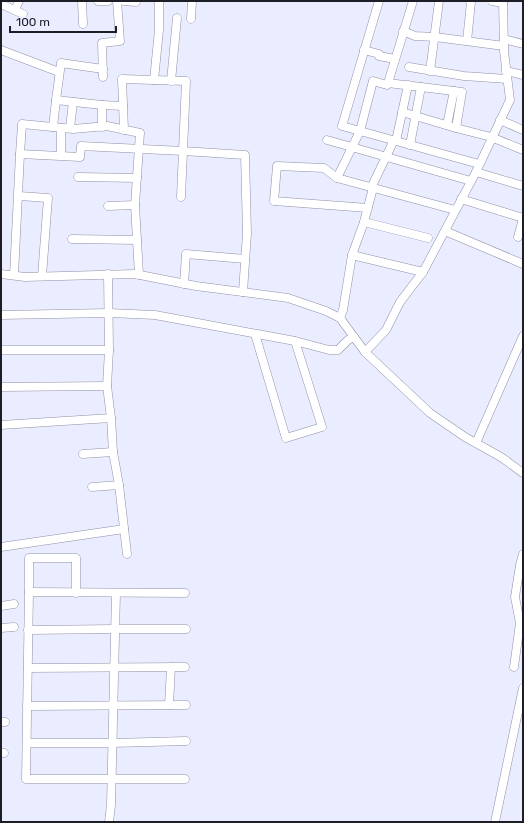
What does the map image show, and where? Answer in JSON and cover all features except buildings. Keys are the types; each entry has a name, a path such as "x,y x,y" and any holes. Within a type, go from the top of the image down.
{"street":[{"path":"1,4 19,12 19,1"},
{"path":"82,1 83,24"},
{"path":"98,1 108,1"},
{"path":"61,155 57,127 56,100 60,62 103,73 102,43 120,41 117,1"},
{"path":"124,1 136,2"},
{"path":"154,80 159,30 159,1"},
{"path":"191,19 192,1"},
{"path":"379,1 342,126 410,145 477,168 523,186"},
{"path":"388,82 413,1"},
{"path":"430,71 439,1"},
{"path":"467,42 470,1"},
{"path":"365,352 386,330 400,302 423,272 471,181 510,100 504,43 503,2 492,1"},
{"path":"171,81 177,18"},
{"path":"403,31 415,36 435,37 467,42 523,44"},
{"path":"1,50 59,72"},
{"path":"364,50 379,54 379,56 395,59"},
{"path":"409,67 464,76 523,75"},
{"path":"124,130 122,79 186,81 181,197"},
{"path":"337,178 360,131 373,81 387,84 388,82 462,92 456,128"},
{"path":"340,318 343,310 352,255 364,222 372,188 386,156 395,141 408,85"},
{"path":"410,145 422,87"},
{"path":"447,125 454,91"},
{"path":"56,100 123,106"},
{"path":"70,128 73,102"},
{"path":"102,105 102,127"},
{"path":"402,112 491,137 523,150"},
{"path":"500,120 523,130"},
{"path":"14,275 22,124 70,128 102,127 140,133 136,205 139,275"},
{"path":"327,140 471,181"},
{"path":"20,154 80,156 81,146 183,151 245,156 247,233 243,292"},
{"path":"368,208 274,201 277,166 324,168 337,178 455,210"},
{"path":"78,177 137,178"},
{"path":"19,196 48,198 42,276"},
{"path":"461,200 522,216 518,237"},
{"path":"108,206 136,205"},
{"path":"364,222 428,238"},
{"path":"445,231 523,264"},
{"path":"72,239 137,240"},
{"path":"184,284 186,254 245,259"},
{"path":"352,255 423,272"},
{"path":"1,274 25,277 135,274 184,284 288,298 326,310 340,318 365,352 430,413 523,473"},
{"path":"108,274 109,350 107,386 113,452 119,485 127,554"},
{"path":"1,315 109,313 155,315 295,341 329,350 338,350 348,340 354,337"},
{"path":"256,334 286,438 322,428 295,341"},
{"path":"476,443 519,353 523,336"},
{"path":"1,350 109,350"},
{"path":"1,387 107,386"},
{"path":"1,425 111,418"},
{"path":"83,454 113,452"},
{"path":"92,487 119,485"},
{"path":"1,547 124,529"},
{"path":"514,667 520,623 515,597 523,554"},
{"path":"76,593 76,558 29,558 26,779 185,779"},
{"path":"29,592 185,593"},
{"path":"110,822 112,805 116,593"},
{"path":"1,606 14,604"},
{"path":"1,628 14,627"},
{"path":"28,630 186,629"},
{"path":"169,705 171,667"},
{"path":"28,668 186,668"},
{"path":"495,822 523,688"},
{"path":"27,706 186,705"},
{"path":"27,742 113,743 186,741"}]}
